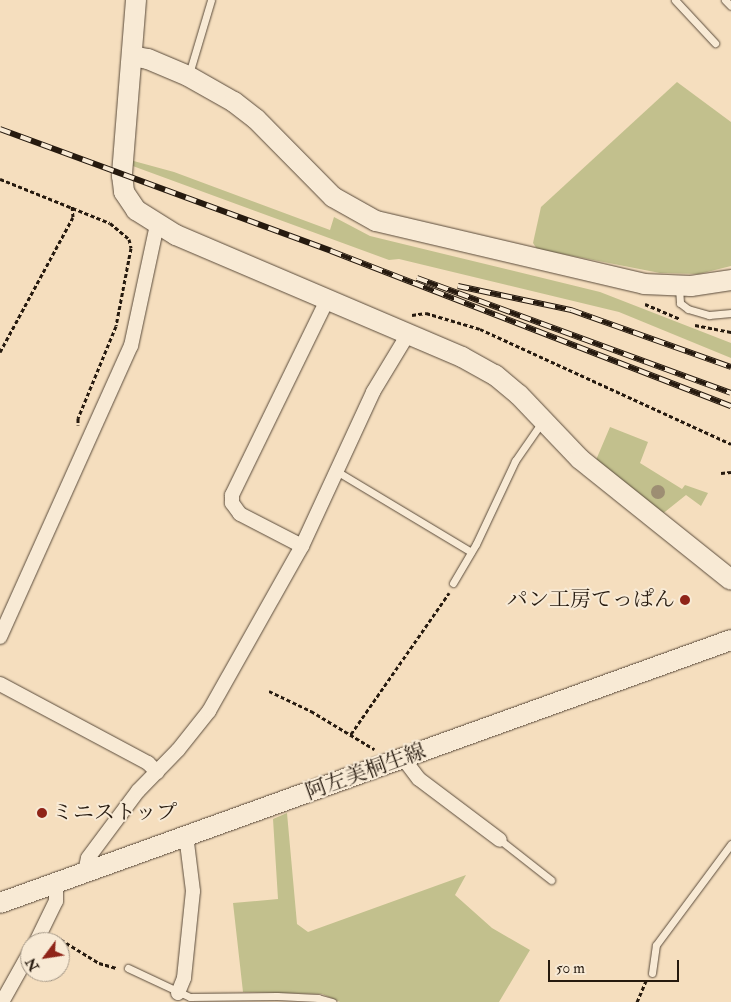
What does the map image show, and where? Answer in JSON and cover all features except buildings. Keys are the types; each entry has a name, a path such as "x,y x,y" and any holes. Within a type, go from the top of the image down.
{"street":[{"path":"136,0 123,185 131,205 157,226 408,334 495,374 580,459 731,580"},
{"path":"132,56 148,59 188,76 227,98 256,119 333,197 376,221 644,284 679,286 731,280"},
{"path":"0,637 131,346 157,226"},
{"path":"302,546 240,514 232,503 232,495 327,300"},
{"path":"85,872 86,861 94,848 210,712 302,546 338,472 373,392 408,334"},
{"name":"阿左美桐生線","path":"0,903 731,640"},
{"path":"0,684 148,763 157,772"},
{"path":"394,762 500,840"},
{"path":"178,992 184,978 192,891 186,835"},
{"path":"41,932 56,901 56,883"},
{"path":"2,1002 20,970"}],"lane":[{"path":"188,76 211,0"},
{"path":"674,0 715,43"},
{"path":"682,8 686,0"},
{"path":"725,0 731,6"},
{"path":"679,286 680,303 688,309 709,315 731,313"},
{"path":"453,583 471,552 515,461 543,420"},
{"path":"338,472 471,552"},
{"path":"500,840 552,880"},
{"path":"652,973 656,945 731,844"},
{"path":"128,968 178,992 201,998 277,996 318,998 332,1002"}],"path":[{"path":"0,178 72,205 124,232 131,248 116,326 88,391"},
{"path":"0,352 73,217 72,205"},
{"path":"408,334 408,319 418,312 480,329 731,444"},
{"path":"721,473 731,472"},
{"path":"351,734 426,629 453,583"},
{"path":"269,691 351,734 394,762"},
{"path":"43,928 99,963 128,968"},
{"path":"638,1002 652,973"}],"shaded area":[{"path":"677,82 731,122 731,266 699,274 660,273 537,249 533,243 541,207"},
{"path":"130,160 174,172 330,230 334,217 370,236 600,292 731,343 731,358 619,312 399,259 389,260 130,165"},
{"path":"610,427 648,442 640,463 682,489 685,485 708,493 701,506 686,495 661,515 596,460"},
{"path":"287,813 297,924 308,932 466,875 455,895 492,928 530,950 499,1002 340,1002 322,994 243,992 233,903 278,899 273,819"}],"railway":[{"path":"0,129 331,251 731,406"},
{"path":"417,278 731,393"},
{"path":"458,286 571,310 731,367"}],"place":[{"name":"パン工房てっぱん","path":"685,600"},
{"name":"ミニストップ","path":"42,813"}]}
